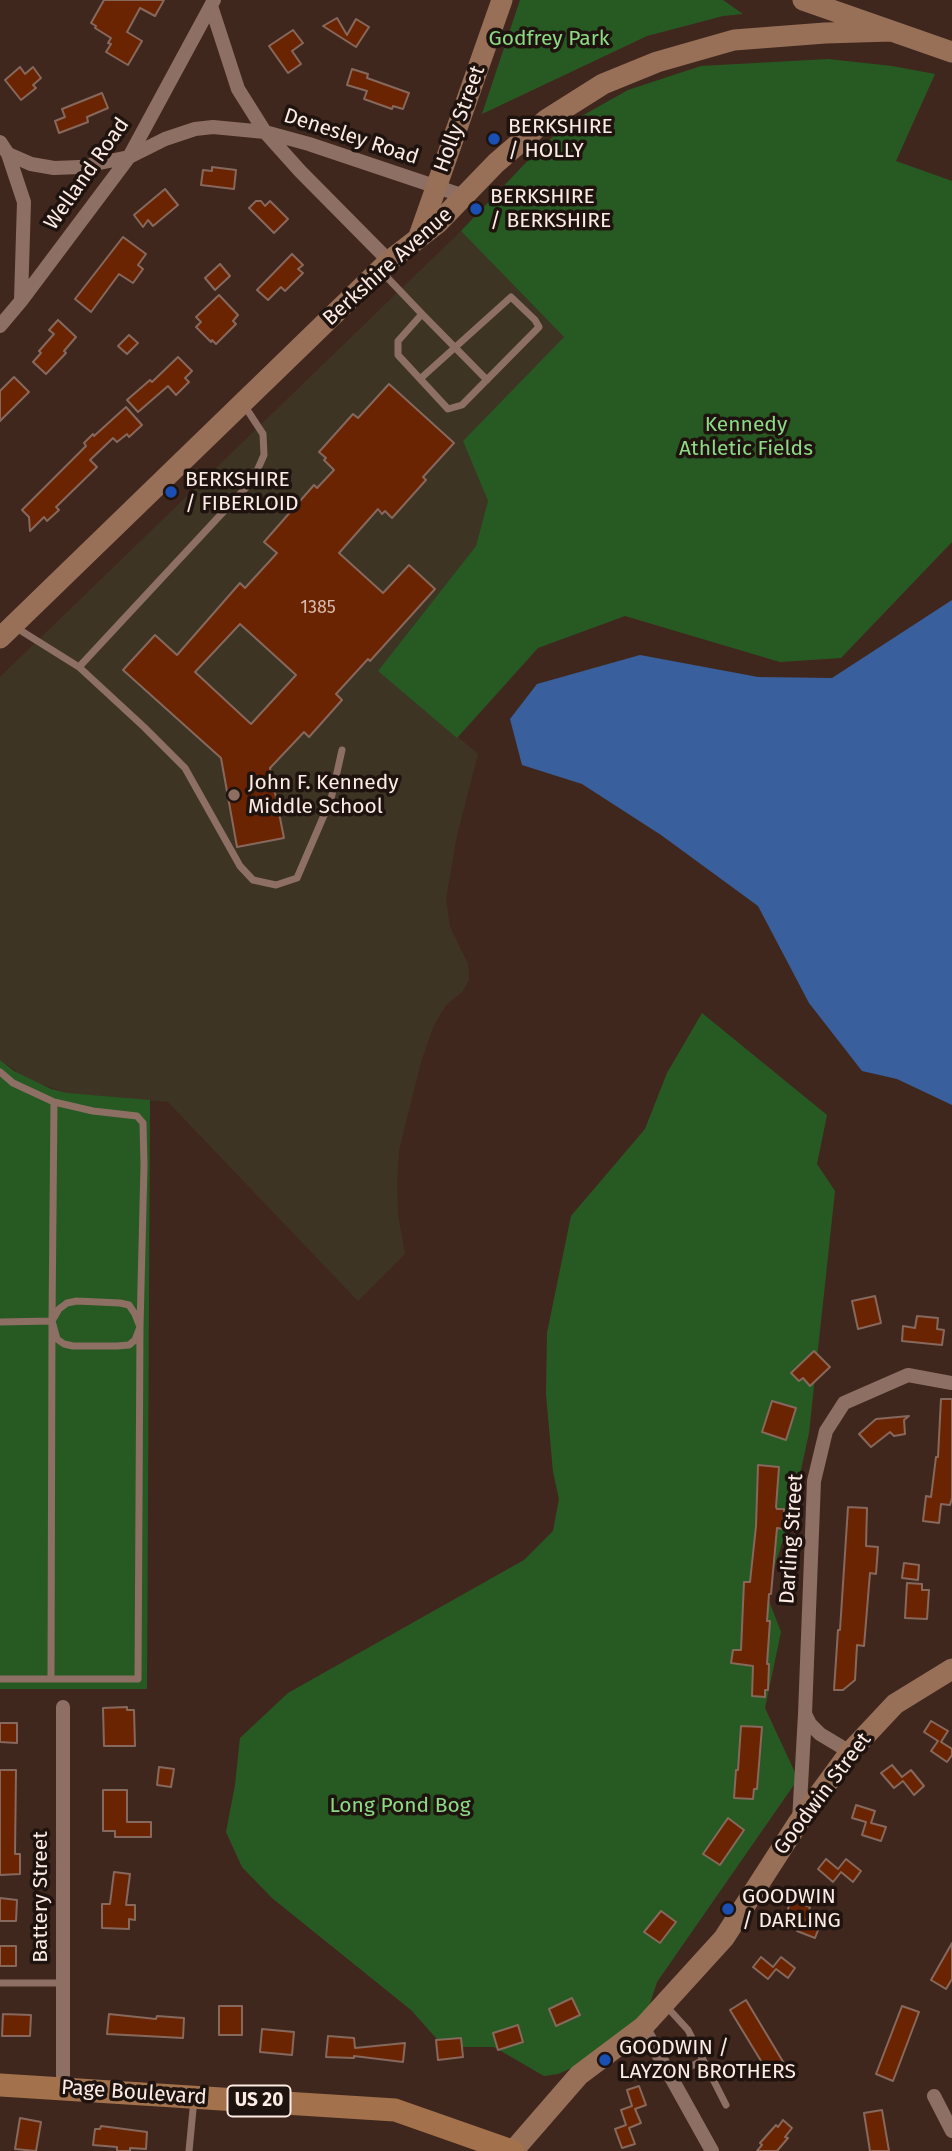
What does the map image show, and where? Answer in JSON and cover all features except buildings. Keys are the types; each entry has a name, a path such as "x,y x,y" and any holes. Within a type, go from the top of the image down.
{"main road":[{"name":"Holly Street","path":"418,239 502,0"},
{"path":"803,0 952,52"},
{"name":"Berkshire Avenue","path":"7,632 385,266 438,223 496,163 546,120 603,84 657,62 734,40 891,31"},
{"name":"Goodwin Street","path":"512,2151 579,2074 643,2027 724,1938 799,1823 850,1752 895,1704 952,1669"},
{"name":"Page Boulevard","path":"0,2085 396,2110 512,2151"}],"street":[{"name":"Denesley Road","path":"213,3 237,89 265,132 385,266"},
{"name":"Welland Road","path":"0,326 129,157 213,3"},
{"name":"Denesley Road","path":"129,157 165,139 195,130 213,127 265,132 464,196"},
{"path":"4,148 31,164 54,168 80,167 129,157"},
{"path":"4,148 24,202 21,301"},
{"name":"Darling Street","path":"799,1823 814,1481 826,1431 844,1403 908,1375 952,1383"},
{"name":"Battery Street","path":"62,2088 63,1707"},
{"path":"805,1714 820,1734 850,1752"},
{"path":"643,2027 712,2151"},
{"path":"934,2096 952,2131"}],"lane":[{"path":"385,266 422,314 487,380"},
{"path":"420,379 510,297 539,327 463,405 448,409 420,379 398,355 398,341 422,314"},
{"path":"79,667 253,480 264,455 263,434 243,403"},
{"path":"7,632 79,667 185,768 240,866 253,880 276,885 298,878 331,799 342,750"},
{"path":"0,1072 13,1083 54,1101 93,1111 137,1116 143,1123 144,1165 140,1327 138,1679 0,1679"},
{"path":"51,1678 54,1101"},
{"path":"67,1303 120,1303 129,1305 140,1327 135,1340 129,1345 73,1346 57,1339 52,1321 59,1309 67,1303"},
{"path":"0,1322 52,1321"},
{"path":"0,1983 62,1983"},
{"path":"664,2004 688,2030 726,2105"},
{"path":"671,2077 704,2060"},
{"path":"189,2151 195,2096"}],"shaded area":[{"name":"John F. Kennedy Middle School","path":"461,231 564,337 463,441 488,501 476,546 378,671 478,754 457,835 446,899 450,927 468,964 469,980 462,992 446,1005 433,1027 421,1062 399,1150 398,1215 405,1254 358,1301 168,1102 68,1093 31,1081 0,1060 0,677"}],"green space":[{"name":"Godfrey Park","path":"520,0 723,0 743,14 723,16 647,36 482,114"},
{"name":"Kennedy Athletic Fields","path":"828,59 935,74 896,161 952,181 952,542 841,658 780,662 625,616 538,648 457,738 378,671 476,546 488,501 463,441 564,337 461,231 536,152 566,125 628,90 701,66"},
{"name":"Long Pond Bog","path":"702,1013 827,1115 817,1164 835,1191 809,1433 791,1515 766,1593 781,1632 765,1708 798,1779 657,1982 641,2031 585,2062 558,2074 544,2076 494,2047 444,2047 411,2010 272,1898 242,1867 226,1832 240,1738 288,1693 524,1560 553,1531 559,1499 553,1472 546,1394 547,1333 571,1216 645,1129 667,1073"},
{"path":"0,1060 14,1071 51,1089 150,1100 147,1689 0,1689"}],"water":[{"path":"952,600 952,1105 897,1079 862,1071 809,1003 758,906 661,835 582,784 522,765 510,719 537,684 640,655 758,677 832,678"}],"place":[{"name":"BERKSHIRE / HOLLY","path":"494,139"},
{"name":"BERKSHIRE / BERKSHIRE","path":"476,209"},
{"name":"BERKSHIRE / FIBERLOID","path":"171,492"},
{"name":"John F. Kennedy Middle School","path":"234,795"},
{"name":"GOODWIN / DARLING","path":"728,1909"},
{"name":"GOODWIN / LAYZON BROTHERS","path":"605,2060"}]}
